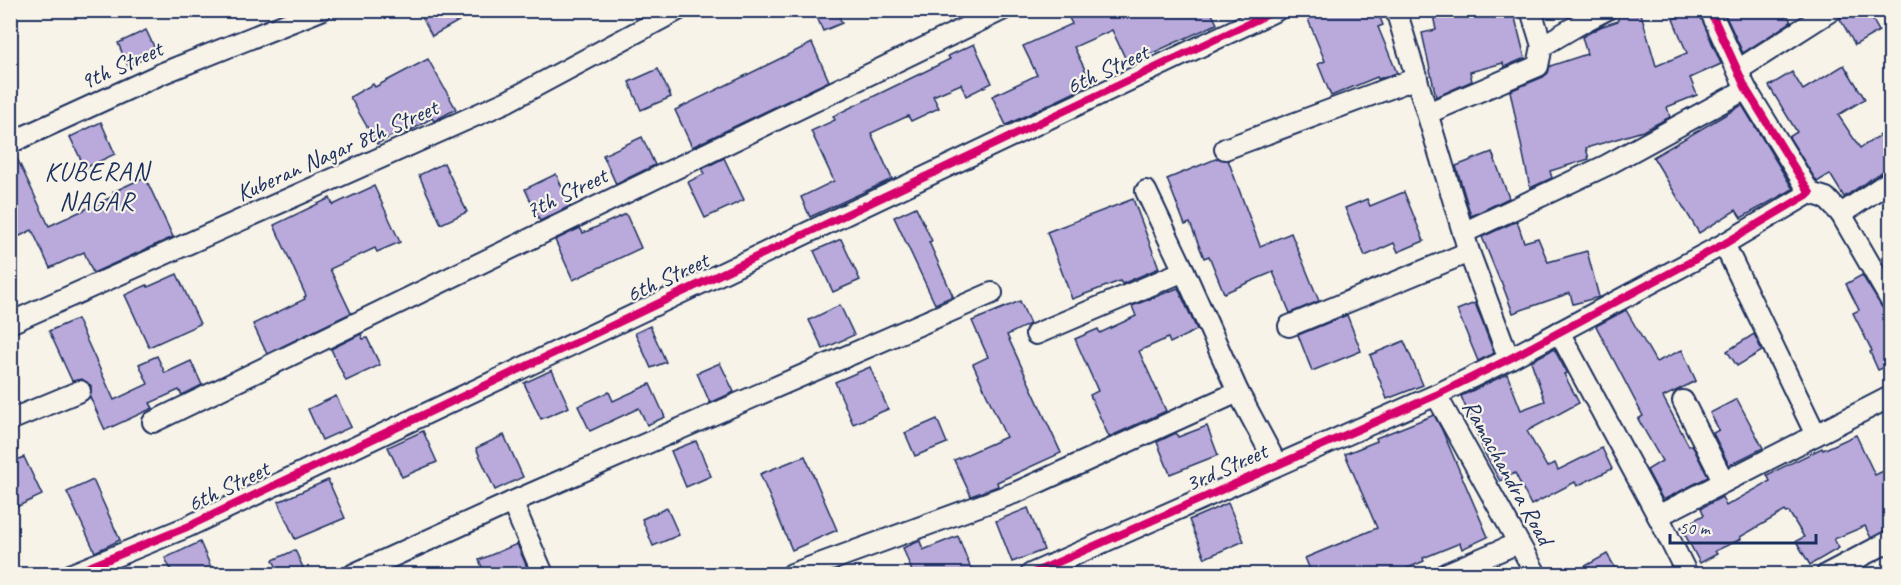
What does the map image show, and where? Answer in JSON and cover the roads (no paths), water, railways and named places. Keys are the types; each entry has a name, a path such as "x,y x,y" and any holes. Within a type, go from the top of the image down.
{"street":[{"name":"9th Street","path":"10,143 164,73 321,10"},
{"name":"Kuberan Nagar 8th Street","path":"10,323 508,101 678,10"},
{"name":"7th Street","path":"153,422 1002,10"},
{"name":"6th Street","path":"72,574 187,527 1277,10"},
{"path":"1396,10 1466,243 1509,359"},
{"path":"1428,113 1538,66 1542,46 1531,10"},
{"path":"1542,46 1606,10"},
{"path":"1710,10 1746,89 1810,193 1826,198 1841,214 1890,299"},
{"path":"1738,70 1832,10"},
{"path":"1225,149 1417,78"},
{"path":"1289,326 1466,243 1746,89"},
{"path":"1841,214 1890,181"},
{"path":"1146,191 1238,392 1277,465"},
{"name":"3rd Street","path":"1031,574 1070,567 1277,465 1436,395 1509,359 1724,244 1810,193"},
{"path":"1724,244 1816,435"},
{"path":"1036,334 1184,271"},
{"path":"354,574 512,502 992,293"},
{"path":"1559,332 1687,574"},
{"path":"10,420 80,391"},
{"path":"792,574 1017,492 1238,392"},
{"name":"Ramachandra Road","path":"1436,395 1536,574"},
{"path":"1658,516 1890,397"},
{"path":"1683,402 1724,482"},
{"path":"512,502 543,574"},
{"path":"1827,574 1890,541"},
{"path":"1445,574 1518,543"}],"district":[{"name":"KUBERAN NAGAR","path":"97,186"}]}
